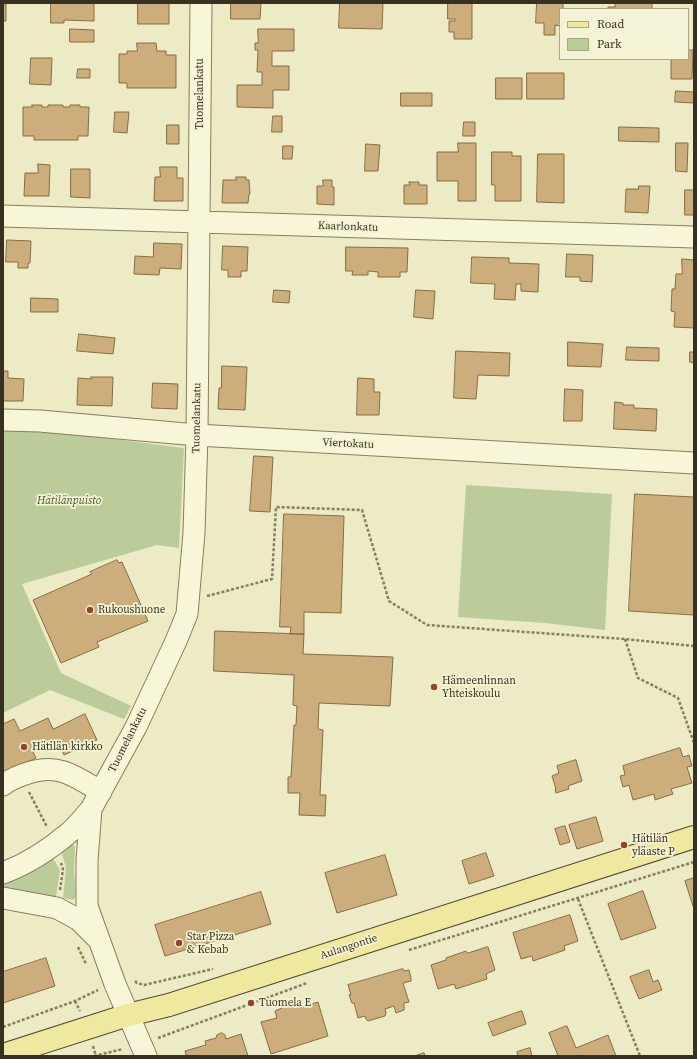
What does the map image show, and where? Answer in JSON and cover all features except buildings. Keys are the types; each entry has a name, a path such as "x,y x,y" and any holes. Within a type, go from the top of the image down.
{"main road":[{"name":"Aulangontie","path":"3,1055 128,1015 176,1003 694,837"}],"street":[{"name":"Tuomelankatu","path":"3,873 27,862 70,832 96,801 136,727 187,614 194,533 197,435 201,3"},
{"name":"Kaarlonkatu","path":"3,216 694,237"},
{"name":"Viertokatu","path":"3,420 40,421 197,435 694,463"},
{"path":"3,785 20,776 39,770 57,769 76,777 96,801"},
{"name":"Tuomelankatu","path":"96,801 87,860 87,906 98,938 143,1050"},
{"path":"3,898 57,908 79,920 98,938"}],"path":[{"path":"200,598 272,579 276,507 362,510 389,602 427,625 624,639 694,646"},
{"path":"624,639 638,678 678,698 694,743"},
{"path":"406,951 694,862"},
{"path":"578,899 640,1056"},
{"path":"76,942 88,968"},
{"path":"94,1056 143,1050 310,982"},
{"path":"95,986 96,990"}],"green space":[{"name":"Hätilänpuisto","path":"3,431 66,433 184,448 179,548 157,545 22,584 61,673 131,706 124,719 50,690 3,713"},
{"path":"466,485 612,494 605,630 545,623 458,617"},
{"path":"72,844 75,848 74,871 76,896 73,900 63,898 66,868 61,851"},
{"path":"53,858 60,870 56,897 4,887 3,885 6,882 36,869"}],"place":[{"name":"Rukoushuone","path":"90,610"},
{"name":"Hämeenlinnan Yhteiskoulu","path":"434,687"},
{"name":"Hätilän kirkko","path":"24,747"},
{"name":"Hätilän yläaste P","path":"624,845"},
{"name":"Star Pizza & Kebab","path":"179,943"},
{"name":"Tuomela E","path":"251,1003"}]}
